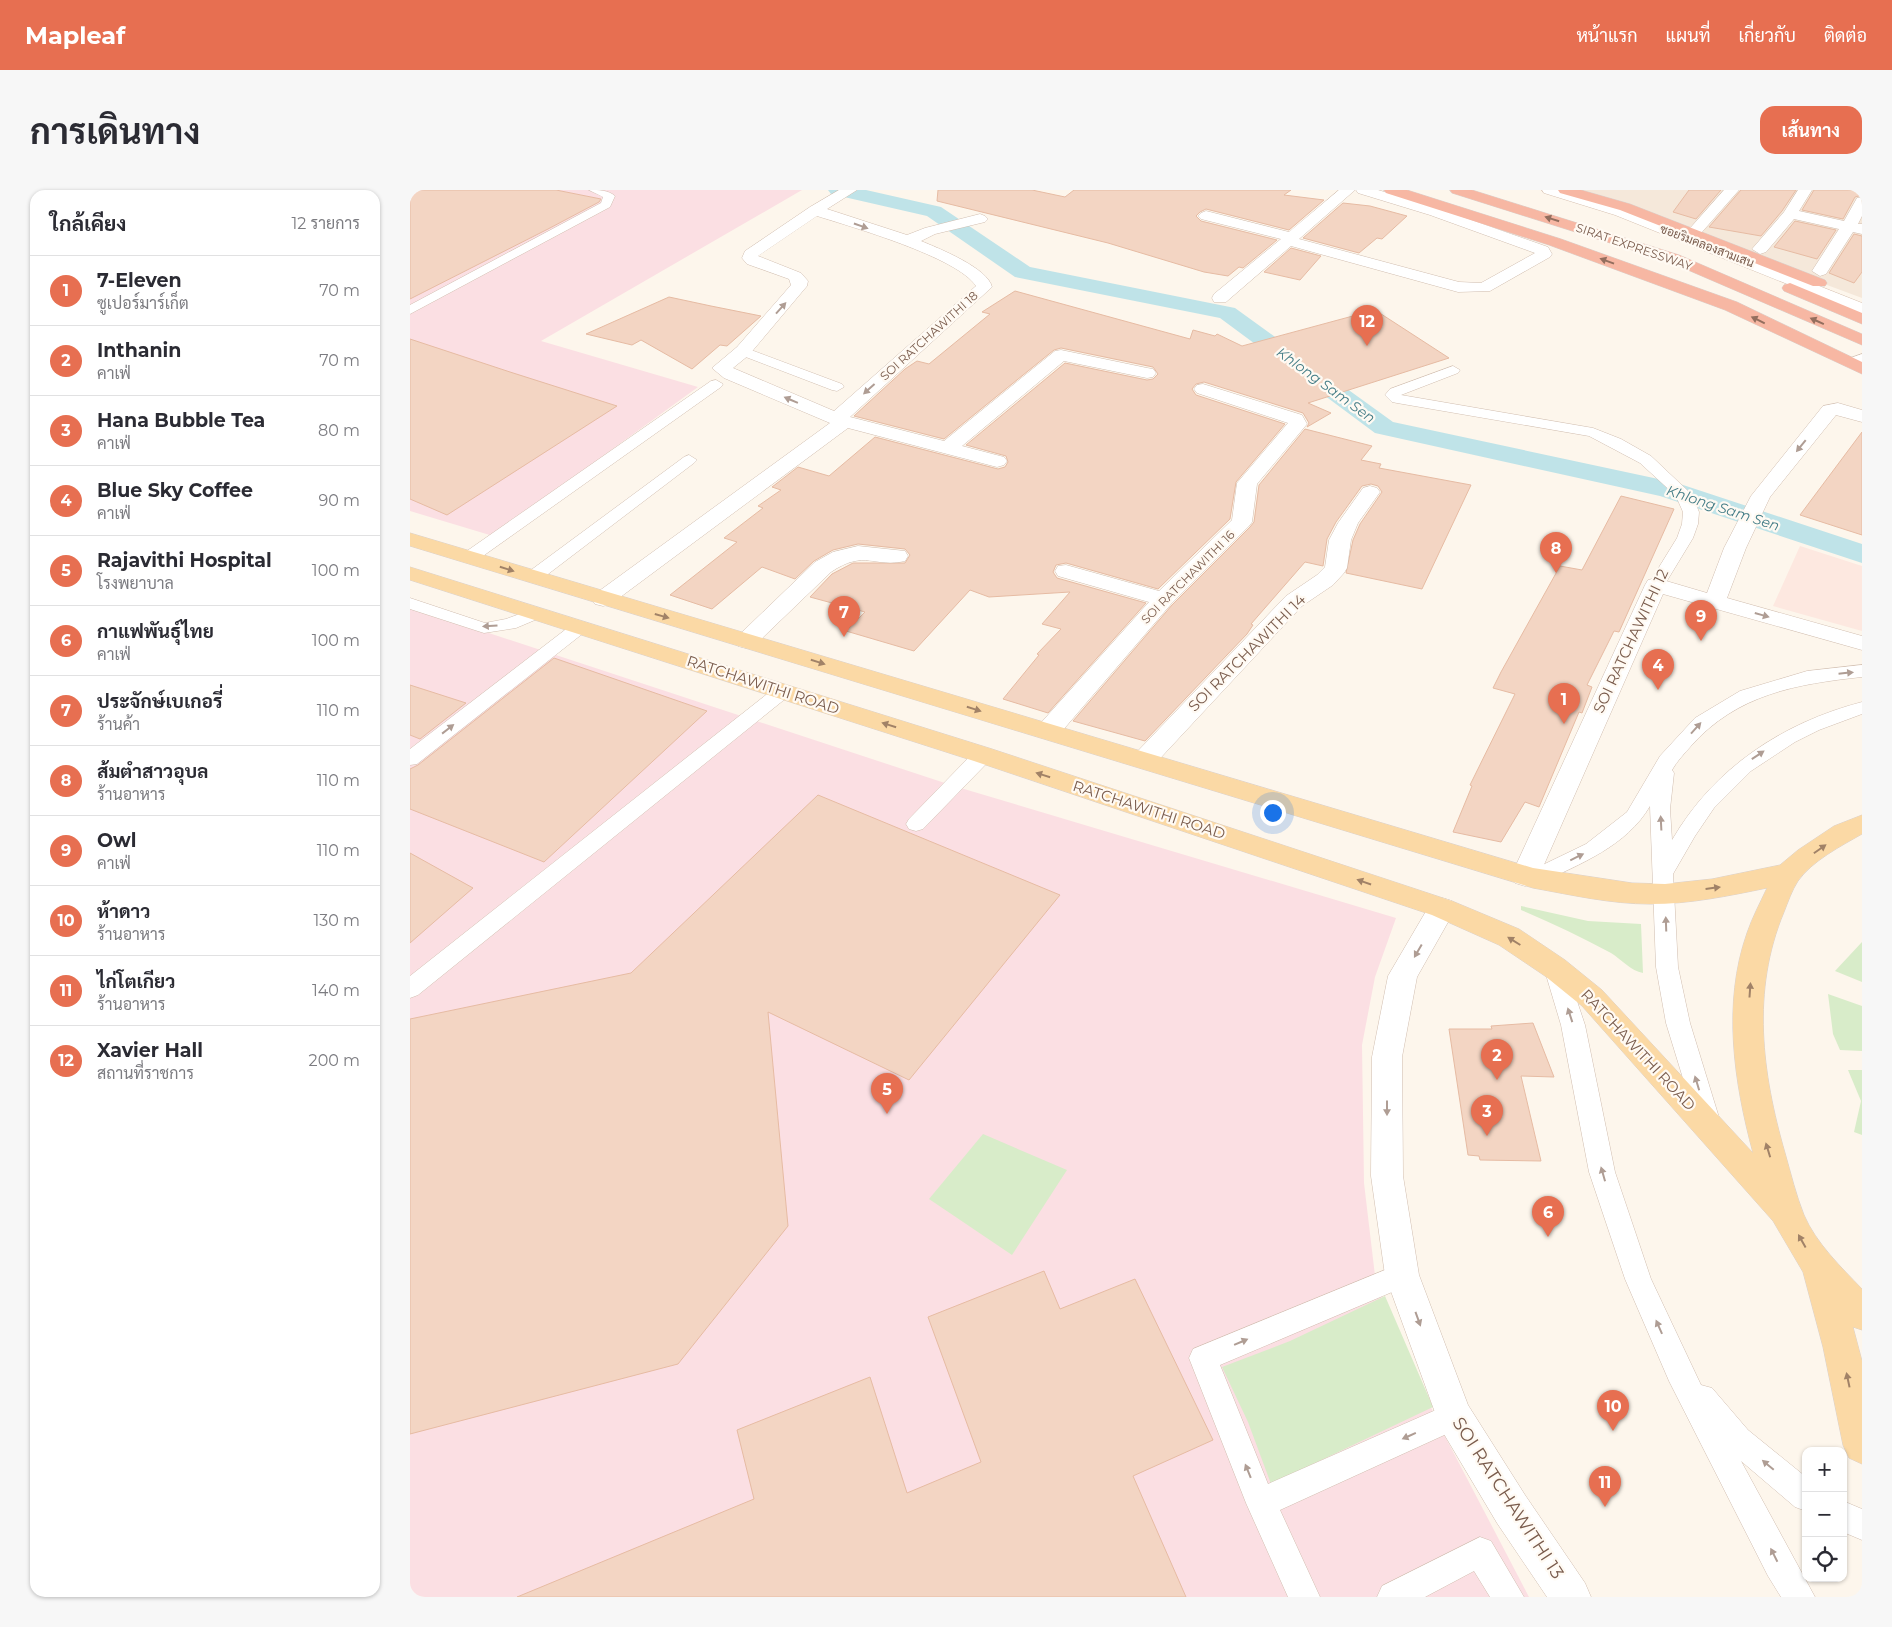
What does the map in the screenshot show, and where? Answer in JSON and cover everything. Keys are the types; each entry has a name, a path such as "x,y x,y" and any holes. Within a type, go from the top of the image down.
{"highway":[{"path":"1391,190 1450,206 1731,306 1858,363"},
{"name":"SIRAT EXPRESSWAY","path":"1457,190 1673,258 1862,340"},
{"path":"1565,190 1625,207 1790,276 1862,301"},
{"name":"SIRAT EXPRESSWAY","path":"1543,193 1705,253 1862,319"}],"main road":[{"path":"410,539 1529,877 1603,890 1664,883 1732,885 1789,873"},
{"name":"RATCHAWITHI ROAD","path":"410,573 983,755 1442,908 1509,937 1555,968 1592,998 1787,1213"},
{"path":"1859,823 1816,851 1789,873 1758,938 1749,988 1748,1058 1759,1121 1787,1213 1819,1268 1862,1314"},
{"path":"1819,1268 1841,1347 1862,1445"}],"street":[{"path":"1220,298 1348,190"},
{"path":"1206,216 1292,237 1458,287 1472,289 1484,288 1544,254 1542,250 1435,212 1363,190"},
{"path":"1697,229 1732,190"},
{"path":"1760,250 1790,214 1806,190"},
{"name":"ซอยริมคลองสามเสน","path":"1543,193 1620,212 1790,276 1862,309"},
{"path":"843,194 815,210 751,254 750,258 753,261 795,276 800,280 793,295 743,351 724,363 721,368 724,371 840,420 997,461"},
{"path":"1820,271 1856,228 1862,201"},
{"name":"SOI RATCHAWITHI 18","path":"603,598 840,420 984,287 984,282 945,258 907,241 815,210"},
{"path":"1790,214 1856,228"},
{"path":"907,241 930,231 980,219"},
{"path":"1292,237 1338,243"},
{"path":"946,449 1061,355 1147,374"},
{"name":"SOI RATCHAWITHI 16","path":"1048,731 1163,598 1242,522 1247,482 1298,424 1295,419 1203,390"},
{"path":"1715,602 1735,548 1756,510 1761,496 1830,410 1838,409 1862,416"},
{"name":"SOI RATCHAWITHI 14","path":"1144,760 1294,601 1325,580 1336,568 1340,540 1348,523 1370,492"},
{"path":"746,641 823,567 837,557 855,552 897,556"},
{"path":"1066,571 1163,598"},
{"path":"1656,585 1862,643"},
{"name":"SOI RATCHAWITHI 12","path":"1529,877 1656,585"},
{"name":"SOI RATCHAWITHI 13","path":"1442,908 1403,976 1387,1057 1387,1176 1402,1275 1454,1416 1511,1509 1571,1597"}],"lane":[{"path":"410,310 606,205 609,196 594,190"},
{"path":"743,351 837,387"},
{"name":"SOI RATCHAWITHI 12","path":"1428,364 1448,372 1395,392 1392,395 1397,399 1593,432 1622,444 1645,457 1660,470 1686,498 1692,510 1690,526 1656,585"},
{"path":"470,558 716,384"},
{"path":"533,577 689,460"},
{"path":"410,603 484,628 510,624 536,613"},
{"path":"410,759 580,627"},
{"path":"1529,877 1593,849 1634,817 1665,765 1702,722 1747,696 1807,677 1862,671"},
{"path":"410,989 782,691"},
{"path":"1664,883 1691,824 1721,786 1757,754 1809,727 1862,708"},
{"path":"916,824 983,755"},
{"path":"1665,765 1660,809 1667,967 1678,1023 1711,1130"},
{"path":"1555,968 1573,1025 1602,1172 1638,1279 1679,1371 1779,1565 1799,1597"},
{"path":"1304,1597 1261,1503 1203,1358 1402,1275"},
{"path":"1679,1371 1738,1440 1802,1493"},
{"path":"1261,1503 1454,1416"},
{"path":"1847,1518 1862,1525"},
{"path":"1393,1597 1480,1552 1508,1597"}],"shaded area":[{"path":"410,190 802,190 541,341 698,387 493,536 410,511"},
{"path":"1562,190 1862,190 1862,298 1623,209"},
{"path":"1800,546 1862,566 1862,631 1773,606"},
{"path":"410,607 954,786 1396,918 1375,977 1362,1045 1364,1183 1376,1284 1438,1423 1529,1597 410,1597"}],"green space":[{"path":"1521,906 1588,921 1641,924 1643,973 1634,970 1600,947 1521,910"},
{"path":"1862,942 1862,982 1835,971"},
{"path":"1828,994 1862,1006 1862,1051 1840,1050 1833,1034"},
{"path":"1848,1070 1862,1070 1862,1135 1854,1132 1861,1101"},
{"path":"983,1134 1067,1170 1012,1255 929,1199"},
{"path":"1385,1296 1433,1407 1271,1484 1248,1422 1222,1367 1290,1341"}],"building":[{"path":"410,190 556,190 601,199 599,202 548,229 410,299"},
{"path":"938,190 1032,190 1065,197 1074,190 1291,190 1284,195 1324,200 1289,230 1206,209 1200,212 1196,216 1201,221 1277,240 1243,268 1239,267 1228,276 1204,272 1108,243 937,201"},
{"path":"1689,190 1721,190 1696,219 1673,212"},
{"path":"1741,190 1796,190 1782,211 1761,236 1709,227"},
{"path":"1814,190 1862,190 1862,195 1855,197 1843,219 1802,210"},
{"path":"1343,203 1370,206 1407,216 1382,239 1377,238 1359,253 1303,238"},
{"path":"1795,221 1836,230 1817,259 1774,247"},
{"path":"1854,234 1862,236 1862,272 1854,283 1829,273"},
{"path":"1291,248 1321,256 1300,280 1264,272"},
{"path":"1015,291 1190,339 1193,330 1215,336 1217,334 1242,346 1375,310 1449,358 1308,403 1331,413 1307,427 1309,423 1303,413 1204,382 1196,384 1192,389 1196,395 1285,424 1236,482 1230,519 1158,589 1066,563 1056,565 1053,572 1057,578 1146,603 1048,713 1003,699 1039,655 1037,654 1061,629 1042,624 1070,592 989,597 970,590 914,651 846,631 865,612 810,597 832,574 853,563 905,563 910,555 905,549 858,544 833,550 814,561 795,579 762,567 712,609 670,595 737,542 724,538 763,508 758,506 781,490 772,487 798,467 829,476 875,437 998,469 1005,467 1008,462 1006,456 966,445 1065,363 1147,380 1153,379 1158,374 1153,367 1061,348 1054,350 944,439 854,416 905,369 917,361 929,364 990,314 982,312"},
{"path":"669,297 761,316 727,346 720,345 692,369 641,340 632,345 586,334"},
{"path":"410,339 617,406 447,515 410,499"},
{"path":"1305,429 1372,446 1361,460 1381,464 1379,468 1471,485 1422,589 1346,573 1353,540 1360,524 1382,492 1378,486 1371,484 1362,486 1336,522 1327,539 1323,566 1305,562 1251,624 1253,625 1247,634 1145,741 1073,721 1172,605 1254,522 1259,485"},
{"path":"1862,432 1862,535 1800,515"},
{"path":"1621,496 1674,509 1619,632 1614,631 1587,685 1592,687 1582,713 1579,712 1539,807 1525,802 1501,842 1453,832 1472,786 1470,785 1515,694 1493,688 1501,672 1560,566 1582,570"},
{"path":"554,658 707,711 544,862 410,809 410,769 418,765"},
{"path":"410,685 466,703 420,739 410,735"},
{"path":"818,795 1060,895 909,1080 768,1012 788,1226 678,1364 410,1434 410,1019 631,973"},
{"path":"410,853 473,888 410,943"},
{"path":"1533,1023 1554,1077 1521,1076 1541,1161 1480,1160 1479,1156 1468,1155 1449,1029 1492,1029 1491,1026"},
{"path":"1044,1271 1060,1309 1135,1279 1213,1440 1133,1476 1186,1597 517,1597 754,1499 737,1430 870,1377 907,1493 981,1462 928,1317"}],"waterway":[{"name":"Khlong Sam Sen","path":"838,190 934,211 1023,272 1227,313 1384,428 1667,489 1862,554"}],"place":[{"name":"Xavier Hall","path":"1367,346"},
{"name":"ส้มตำสาวอุบล","path":"1556,573"},
{"name":"ประจักษ์เบเกอรี่","path":"844,637"},
{"name":"Owl","path":"1701,641"},
{"name":"Blue Sky Coffee","path":"1658,690"},
{"name":"7-Eleven","path":"1564,724"},
{"name":"Inthanin","path":"1497,1080"},
{"name":"Rajavithi Hospital","path":"887,1114"},
{"name":"Hana Bubble Tea","path":"1487,1136"},
{"name":"กาแฟพันธุ์ไทย","path":"1548,1237"},
{"name":"ห้าดาว","path":"1613,1431"},
{"name":"ไก่โตเกียว","path":"1605,1507"}]}
